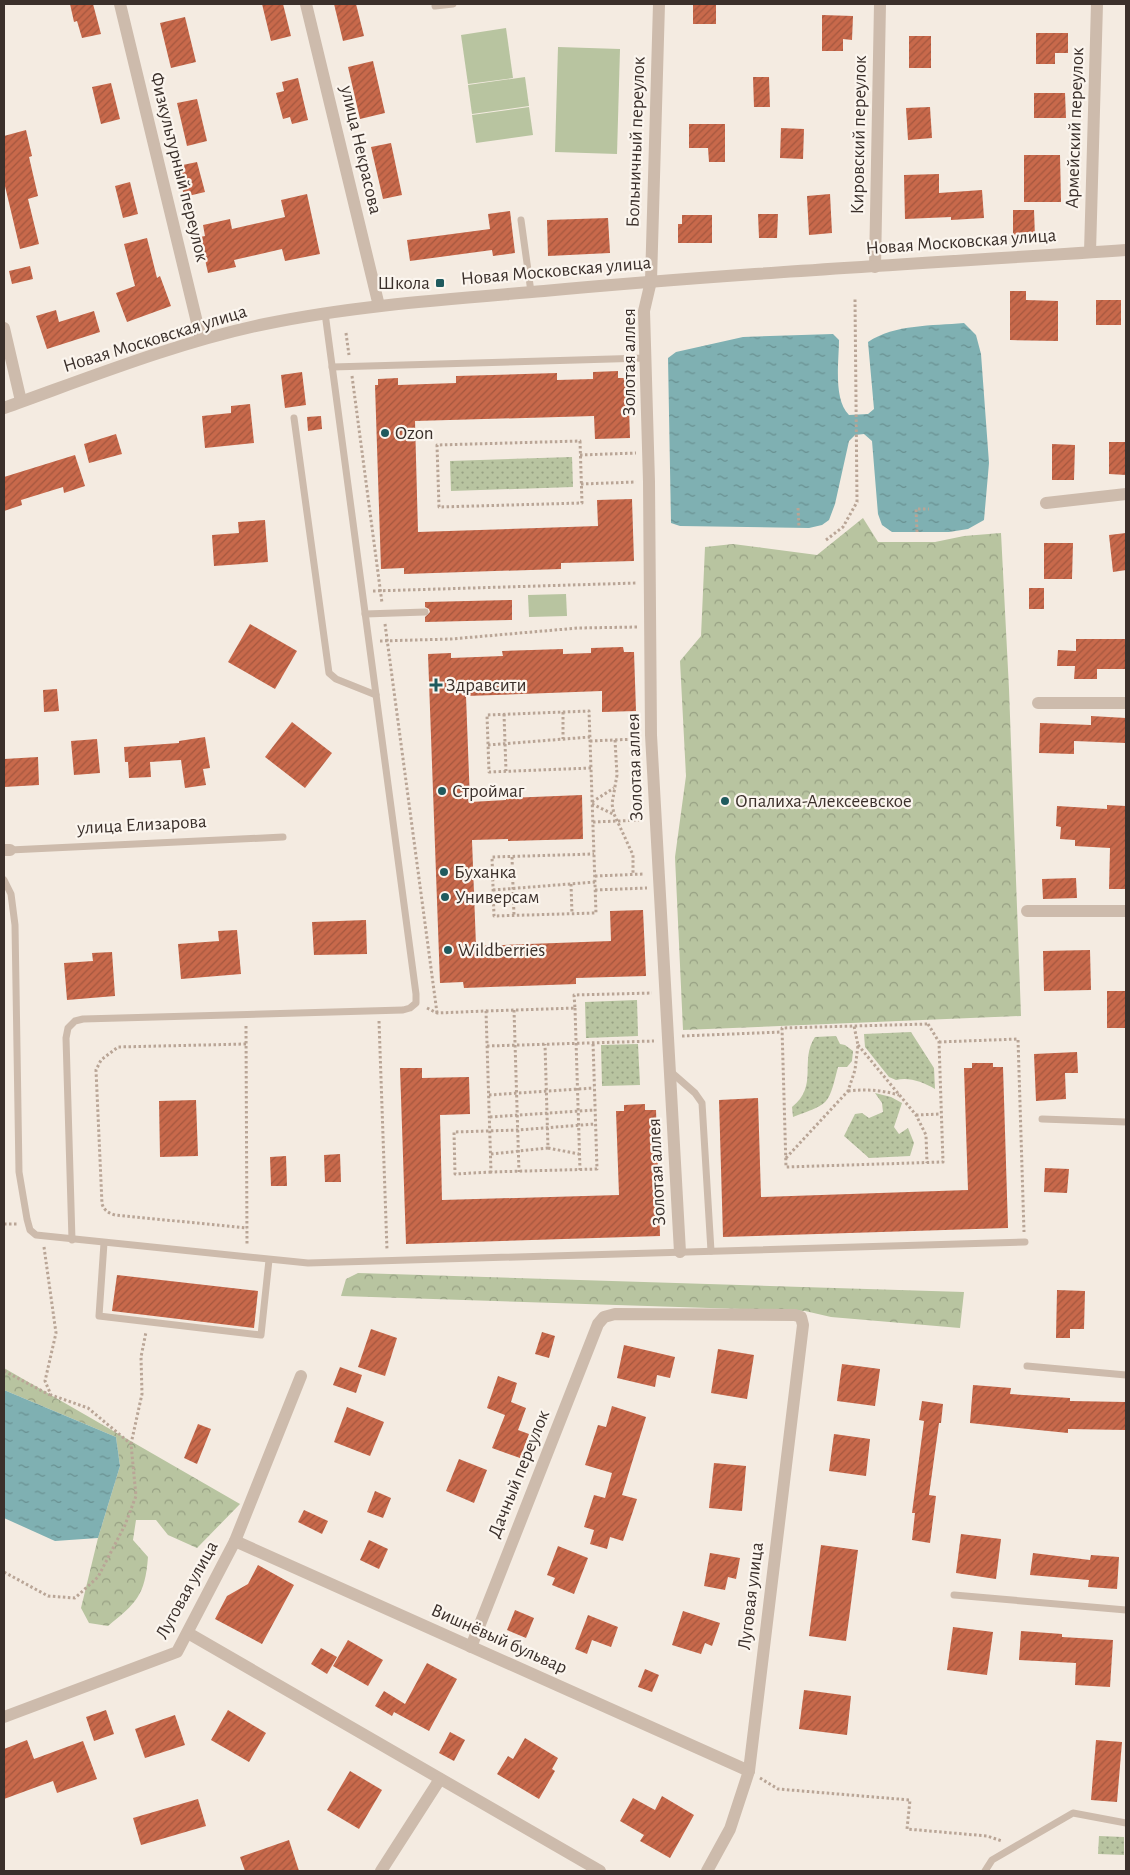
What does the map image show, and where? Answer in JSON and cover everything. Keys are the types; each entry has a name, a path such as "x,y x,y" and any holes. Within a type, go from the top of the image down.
{"street":[{"name":"Физкультурный переулок","path":"120,4 201,339"},
{"name":"улица Некрасова","path":"306,4 378,306"},
{"name":"Больничный переулок","path":"651,281 659,4"},
{"name":"Кировский переулок","path":"875,267 880,4"},
{"name":"Армейский переулок","path":"1090,252 1097,4"},
{"name":"Новая Московская улица","path":"4,408 201,339 265,324 325,313 378,306 651,281 1126,250"},
{"name":"Золотая аллея","path":"651,281 644,312 649,453 652,739 680,1252"},
{"path":"4,328 21,401"},
{"path":"1046,503 1126,494"},
{"path":"1038,703 1126,703"},
{"path":"1027,911 1126,911"},
{"name":"Дачный переулок","path":"471,1647 598,1324 604,1317 615,1314 795,1315 801,1317"},
{"name":"Луговая улица","path":"707,1871 730,1829 749,1771 802,1335 803,1325 801,1317"},
{"name":"Луговая улица","path":"4,1717 168,1657 177,1652 235,1542 301,1376"},
{"name":"Вишнёвый бульвар","path":"235,1542 749,1771"},
{"path":"188,1633 600,1871"},
{"path":"381,1871 440,1779"}],"lane":[{"path":"435,6 453,4"},
{"path":"521,220 531,292"},
{"path":"72,1240 66,1038 68,1028 76,1021 83,1019 403,1010 410,1008 416,1003 325,313"},
{"path":"332,367 646,358"},
{"path":"294,418 329,673 336,679 376,695"},
{"path":"365,614 425,612"},
{"name":"улица Елизарова","path":"7,850 283,837"},
{"path":"4,880 11,894 15,925 19,1172 26,1219 30,1230 36,1235 308,1264 1024,1242"},
{"path":"670,1071 702,1103 711,1251"},
{"path":"1042,1120 1126,1122"},
{"path":"104,1243 100,1316 261,1335 269,1260"},
{"path":"1027,1366 1126,1375"},
{"path":"954,1595 1126,1610"},
{"path":"985,1871 992,1860 1073,1813 1126,1823"}],"path":[{"path":"826,540 843,526 857,502 855,298"},
{"path":"346,333 437,1012"},
{"path":"580,441 580,455 582,503 439,507 437,445 580,441"},
{"path":"580,455 649,453"},
{"path":"581,484 649,482"},
{"path":"798,508 799,528"},
{"path":"917,532 916,510 929,509"},
{"path":"362,591 651,582"},
{"path":"369,642 451,639 578,628 651,626"},
{"path":"591,768 489,772 487,715 589,711 595,876 596,913 494,916 492,857 594,854"},
{"path":"562,712 563,739"},
{"path":"504,714 506,771"},
{"path":"488,744 563,739 652,739"},
{"path":"616,740 617,775 612,804 614,814 633,856 633,874"},
{"path":"592,803 614,787"},
{"path":"592,803 614,814"},
{"path":"593,822 656,819"},
{"path":"512,857 514,916"},
{"path":"595,876 659,874"},
{"path":"494,890 595,882"},
{"path":"571,884 572,914"},
{"path":"595,890 660,888"},
{"path":"580,1170 574,995 666,992"},
{"path":"416,1003 437,1012 574,1008"},
{"path":"514,1010 519,1172"},
{"path":"486,1011 491,1172"},
{"path":"246,1014 247,1228 108,1213 102,1204 96,1070 101,1060 118,1047 246,1044"},
{"path":"928,1024 939,1042 943,1162 786,1167 782,1032 782,1028 928,1024"},
{"path":"380,1025 386,1244"},
{"path":"786,1159 848,1091 855,1070 858,1046 854,1026"},
{"path":"487,1046 668,1040 687,1035 782,1032"},
{"path":"939,1042 1018,1040 1024,1242"},
{"path":"593,1042 597,1169 455,1174 454,1132 518,1130 595,1124"},
{"path":"544,1044 548,1148"},
{"path":"858,1046 916,1115 926,1135 927,1163"},
{"path":"489,1095 594,1088"},
{"path":"848,1091 868,1089 886,1091 899,1096"},
{"path":"490,1117 595,1110"},
{"path":"916,1115 941,1114"},
{"path":"491,1154 548,1148 579,1154"},
{"path":"43,1237 56,1333 45,1381 51,1396"},
{"path":"4,1572 48,1596 75,1598 98,1576 125,1525 136,1496 131,1444 142,1394 142,1357 148,1322"},
{"path":"4,1372 51,1396 88,1408 131,1444"},
{"path":"749,1771 778,1789 910,1800 907,1829 987,1836 1017,1846"}],"green space":[{"path":"506,28 513,78 468,84 461,35"},
{"path":"558,47 620,49 617,154 555,152"},
{"path":"525,77 529,106 472,114 468,85"},
{"path":"529,107 533,135 476,143 472,115"},
{"path":"572,457 573,487 451,491 450,461"},
{"path":"863,518 878,542 935,542 964,536 1001,533 1009,689 1021,1016 683,1030 675,857 686,776 680,661 701,636 705,547 733,544 817,555"},
{"path":"566,594 567,616 529,617 528,595"},
{"path":"637,1000 638,1036 586,1038 585,1002"},
{"path":"911,1032 934,1068 935,1089 916,1081 896,1080 889,1077 865,1047 864,1034"},
{"path":"836,1036 840,1044 853,1051 852,1061 847,1067 838,1067 832,1089 826,1101 814,1109 793,1117 792,1107 805,1091 808,1055 815,1037"},
{"path":"638,1044 640,1085 602,1086 601,1045"},
{"path":"875,1093 891,1097 902,1103 894,1127 899,1134 908,1128 914,1143 910,1156 869,1158 844,1136 855,1114 862,1113 869,1118 883,1112 882,1103"},
{"path":"358,1273 964,1292 960,1328 831,1317 805,1311 341,1296 346,1279"},
{"path":"4,1368 240,1504 197,1548 168,1535 156,1520 136,1520 133,1540 148,1557 147,1570 137,1598 126,1611 108,1626 89,1623 81,1608 98,1538 120,1466 116,1437 4,1390"},
{"path":"1099,1836 1124,1837 1124,1855 1098,1854"}],"water":[{"path":"964,323 976,335 981,354 989,463 984,520 968,529 949,532 892,532 882,525 878,514 872,441 864,434 855,435 849,441 835,504 829,520 822,525 809,528 680,526 671,523 668,358 676,352 743,337 833,334 839,340 838,380 844,408 849,415 868,414 874,409 868,342 879,336 902,329"},
{"path":"4,1390 116,1437 120,1466 98,1538 55,1541 4,1518"}],"building":[{"path":"70,4 93,4 101,34 82,38 77,21 74,22"},
{"path":"262,4 283,4 291,36 271,41"},
{"path":"334,4 356,4 364,36 343,41"},
{"path":"693,4 716,4 716,24 693,24"},
{"path":"822,15 853,16 852,40 843,39 843,51 822,51"},
{"path":"185,17 196,62 171,68 160,23"},
{"path":"1036,33 1068,33 1068,53 1055,53 1055,64 1036,64"},
{"path":"909,36 931,36 931,68 909,68"},
{"path":"373,61 385,113 360,119 348,67"},
{"path":"753,77 769,77 770,107 754,107"},
{"path":"298,78 308,120 292,124 290,117 283,119 276,93 284,91 282,82"},
{"path":"111,83 120,119 101,124 92,87"},
{"path":"1034,93 1065,93 1066,118 1034,118"},
{"path":"197,99 207,141 187,146 177,103"},
{"path":"930,107 932,138 908,140 906,108"},
{"path":"689,124 725,124 725,162 709,162 708,148 689,148"},
{"path":"781,128 804,129 803,159 780,158"},
{"path":"26,130 32,156 29,157 38,196 28,199 39,244 20,249 4,182 4,136"},
{"path":"391,143 402,195 383,199 371,147"},
{"path":"1024,155 1060,155 1061,202 1024,202"},
{"path":"197,162 205,192 184,197 178,166"},
{"path":"939,174 939,193 982,190 984,218 951,220 951,217 905,219 904,175"},
{"path":"130,182 138,214 123,218 115,186"},
{"path":"307,194 320,254 285,261 282,249 234,260 236,267 208,273 200,237 205,236 203,225 230,219 232,229 285,217 281,200"},
{"path":"830,194 832,233 809,235 807,196"},
{"path":"1013,210 1034,210 1035,237 1013,237"},
{"path":"510,211 515,253 493,256 492,250 410,261 407,240 490,229 488,214"},
{"path":"758,214 778,214 777,238 759,238"},
{"path":"682,215 712,215 712,243 678,243 678,224 682,224"},
{"path":"608,218 610,253 548,256 547,220"},
{"path":"147,238 157,278 160,276 171,306 127,322 116,293 135,286 124,244"},
{"path":"30,266 33,279 12,284 9,271"},
{"path":"1010,291 1026,291 1026,300 1058,301 1058,341 1010,340"},
{"path":"1096,300 1121,300 1121,325 1096,325"},
{"path":"56,310 59,322 94,311 100,332 47,349 36,316"},
{"path":"618,371 618,378 628,378 630,438 595,439 594,416 415,421 418,532 598,526 597,500 632,499 634,561 561,563 561,569 404,574 404,568 381,569 375,385 378,385 378,379 398,378 398,385 456,383 456,376 557,373 557,380 593,379 593,372"},
{"path":"302,372 306,405 285,408 281,375"},
{"path":"250,404 254,443 205,448 202,416 231,413 231,406"},
{"path":"321,416 322,429 308,431 307,417"},
{"path":"116,434 122,454 89,463 84,444"},
{"path":"1109,442 1126,442 1126,475 1109,474"},
{"path":"1052,444 1075,445 1074,480 1052,480"},
{"path":"75,455 85,486 64,493 63,487 21,500 22,505 4,511 4,477"},
{"path":"265,520 268,562 214,566 212,535 239,533 238,522"},
{"path":"1126,533 1126,570 1113,572 1109,535"},
{"path":"1044,543 1073,543 1072,579 1044,579"},
{"path":"1029,588 1044,588 1044,609 1029,609"},
{"path":"512,600 512,620 425,622 425,617 430,612 425,607 425,602"},
{"path":"250,624 297,651 275,689 228,662"},
{"path":"1076,639 1126,639 1126,669 1097,669 1097,679 1074,679 1075,666 1057,666 1058,650 1076,651"},
{"path":"623,647 624,652 634,652 636,711 602,712 602,691 466,696 470,802 506,800 506,798 582,795 583,839 472,840 476,946 611,941 610,911 643,910 646,976 576,978 576,984 464,988 463,982 440,983 428,654 451,653 451,658 503,656 502,651 563,649 563,654 591,653 591,648"},
{"path":"57,689 59,711 44,712 43,690"},
{"path":"1091,716 1126,718 1126,743 1074,741 1074,754 1039,753 1040,723 1091,725"},
{"path":"292,722 332,753 305,788 265,757"},
{"path":"205,737 210,768 203,769 206,785 185,788 181,760 150,762 151,777 129,778 128,762 125,762 124,747 179,743 179,741"},
{"path":"97,739 100,773 74,775 71,741"},
{"path":"38,757 39,785 4,787 4,759"},
{"path":"1107,805 1126,806 1126,889 1109,889 1110,848 1075,846 1075,840 1060,839 1061,827 1056,826 1057,806 1107,809"},
{"path":"1076,878 1077,898 1043,899 1042,879"},
{"path":"366,920 367,954 314,955 312,922"},
{"path":"237,930 241,974 181,979 178,944 219,941 218,931"},
{"path":"1090,950 1091,990 1044,991 1043,951"},
{"path":"112,952 115,996 67,1000 64,963 93,961 92,953"},
{"path":"1107,991 1126,991 1126,1028 1107,1028"},
{"path":"1077,1052 1078,1073 1065,1073 1066,1099 1036,1101 1034,1054"},
{"path":"972,1063 993,1063 993,1067 1003,1067 1008,1228 723,1237 719,1100 758,1098 761,1197 968,1190 964,1068 972,1068"},
{"path":"400,1068 422,1068 422,1078 469,1077 470,1114 440,1115 442,1200 619,1195 616,1111 624,1111 624,1105 645,1104 645,1110 656,1110 660,1236 406,1244"},
{"path":"196,1100 198,1156 160,1157 159,1101"},
{"path":"340,1154 341,1182 325,1182 324,1155"},
{"path":"286,1156 287,1186 271,1186 270,1157"},
{"path":"1045,1168 1069,1169 1067,1193 1044,1192"},
{"path":"117,1275 258,1291 254,1328 112,1311"},
{"path":"1057,1290 1085,1291 1084,1329 1070,1329 1070,1338 1056,1338"},
{"path":"371,1329 397,1338 385,1376 358,1367"},
{"path":"542,1332 555,1336 549,1358 535,1354"},
{"path":"624,1345 675,1357 670,1378 657,1375 655,1387 617,1378"},
{"path":"718,1349 754,1355 747,1399 711,1393"},
{"path":"842,1364 880,1369 875,1406 837,1401"},
{"path":"340,1367 362,1375 356,1393 333,1385"},
{"path":"498,1376 517,1383 511,1402 526,1408 518,1430 529,1434 520,1458 492,1448 505,1415 487,1408"},
{"path":"973,1385 1011,1388 1010,1394 1070,1398 1070,1401 1126,1402 1126,1430 1068,1429 1068,1433 970,1423"},
{"path":"922,1401 943,1404 929,1495 936,1496 930,1543 912,1540 915,1513 912,1513 924,1421 919,1420"},
{"path":"612,1406 646,1417 622,1495 637,1499 623,1541 610,1537 607,1549 590,1544 594,1530 584,1527 594,1495 605,1498 612,1473 585,1465 598,1425 606,1427"},
{"path":"347,1407 384,1422 370,1456 334,1442"},
{"path":"198,1424 211,1429 197,1464 184,1458"},
{"path":"834,1434 870,1439 866,1476 829,1471"},
{"path":"459,1459 487,1470 474,1503 446,1491"},
{"path":"714,1463 746,1466 742,1511 709,1508"},
{"path":"375,1491 391,1498 383,1518 367,1512"},
{"path":"304,1510 328,1521 322,1534 298,1522"},
{"path":"961,1534 1001,1539 996,1579 956,1573"},
{"path":"369,1540 388,1549 379,1569 360,1560"},
{"path":"821,1545 858,1550 846,1641 809,1636"},
{"path":"558,1546 588,1558 574,1594 552,1585 555,1578 547,1575"},
{"path":"710,1553 740,1558 736,1579 728,1577 725,1590 704,1586"},
{"path":"1033,1553 1090,1560 1091,1555 1119,1557 1117,1589 1088,1587 1089,1580 1030,1575"},
{"path":"258,1565 294,1585 262,1644 215,1619 227,1596 248,1584"},
{"path":"515,1610 534,1618 526,1638 507,1630"},
{"path":"683,1611 720,1623 712,1646 705,1643 701,1654 672,1645"},
{"path":"588,1615 618,1627 611,1647 592,1640 587,1654 575,1649"},
{"path":"953,1627 993,1632 987,1675 947,1670"},
{"path":"1021,1631 1062,1634 1062,1637 1113,1640 1110,1687 1075,1685 1076,1663 1019,1660"},
{"path":"348,1640 383,1660 368,1686 333,1666"},
{"path":"321,1648 337,1657 327,1674 311,1664"},
{"path":"427,1663 457,1679 429,1731 394,1712 392,1716 375,1706 384,1691 405,1704"},
{"path":"645,1669 659,1675 652,1692 638,1687"},
{"path":"804,1690 851,1696 847,1735 799,1729"},
{"path":"106,1710 114,1734 94,1741 86,1717"},
{"path":"228,1710 266,1733 249,1762 211,1740"},
{"path":"175,1715 185,1745 145,1758 135,1729"},
{"path":"450,1732 465,1740 454,1761 439,1753"},
{"path":"525,1738 558,1758 552,1769 555,1771 539,1799 497,1774 508,1756 513,1759"},
{"path":"27,1740 34,1759 83,1741 97,1779 57,1793 53,1781 4,1799 4,1749"},
{"path":"1096,1740 1122,1742 1117,1802 1091,1800"},
{"path":"350,1771 382,1790 359,1829 327,1810"},
{"path":"662,1796 694,1815 670,1858 640,1841 644,1835 620,1821 633,1798 655,1810"},
{"path":"198,1799 206,1826 141,1845 133,1818"},
{"path":"289,1840 299,1871 245,1871 240,1857"}],"place":[{"name":"Школа","path":"440,283"},
{"name":"Ozon","path":"385,433"},
{"name":"Здравсити","path":"436,685"},
{"name":"Строймаг","path":"442,791"},
{"name":"Опалиха-Алексеевское","path":"725,801"},
{"name":"Буханка","path":"444,872"},
{"name":"Универсам","path":"445,897"},
{"name":"Wildberries","path":"448,950"}]}
